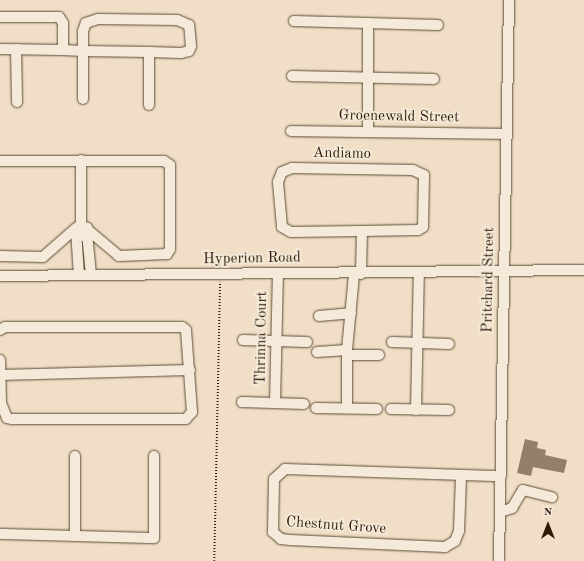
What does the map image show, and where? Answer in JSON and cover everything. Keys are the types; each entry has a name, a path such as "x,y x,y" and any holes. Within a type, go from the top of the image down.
{"street":[{"name":"Pritchard Street","path":"499,561 509,0"},
{"path":"0,17 59,17 63,23 63,50"},
{"path":"0,49 82,50 149,52 189,50 192,32 190,25 177,20 91,20 84,26 82,50 83,99"},
{"path":"294,21 438,25"},
{"path":"368,23 368,130"},
{"path":"16,49 17,102"},
{"path":"149,52 150,105"},
{"path":"292,76 434,79"},
{"name":"Groenewald Street","path":"291,131 368,130 506,134"},
{"path":"79,275 82,230 81,160"},
{"path":"0,161 164,161 171,168 170,249 166,254 119,256 82,230"},
{"name":"Andiamo","path":"292,168 417,170 424,175 425,219 421,229 362,231 291,232 282,227 278,182 282,172 292,168"},
{"path":"0,256 43,257 82,230"},
{"path":"82,230 91,275"},
{"path":"347,408 347,352 351,313 358,274 362,231"},
{"name":"Hyperion Road","path":"0,276 278,273 358,274 584,270"},
{"path":"416,410 419,272"},
{"name":"Thrinna Court","path":"275,403 278,273"},
{"path":"319,316 351,313"},
{"path":"0,330 179,326 186,330 192,412 186,419 6,418 0,403 0,360"},
{"path":"243,340 307,342"},
{"path":"392,342 449,344"},
{"path":"317,352 347,352 379,355"},
{"path":"0,375 190,370"},
{"path":"242,402 304,404"},
{"path":"316,408 376,409"},
{"path":"391,409 449,410"},
{"path":"74,536 75,456"},
{"path":"0,534 154,538 154,456"},
{"name":"Chestnut Grove","path":"460,477 459,531 455,541 445,547 290,540 281,539 273,532 274,479 285,469 460,477 501,476"},
{"path":"500,512 512,508 523,490 552,497"}],"path":[{"path":"214,561 220,274"}],"building":[{"path":"525,439 538,442 537,448 546,450 545,455 567,460 564,473 533,467 531,476 517,473"}]}
